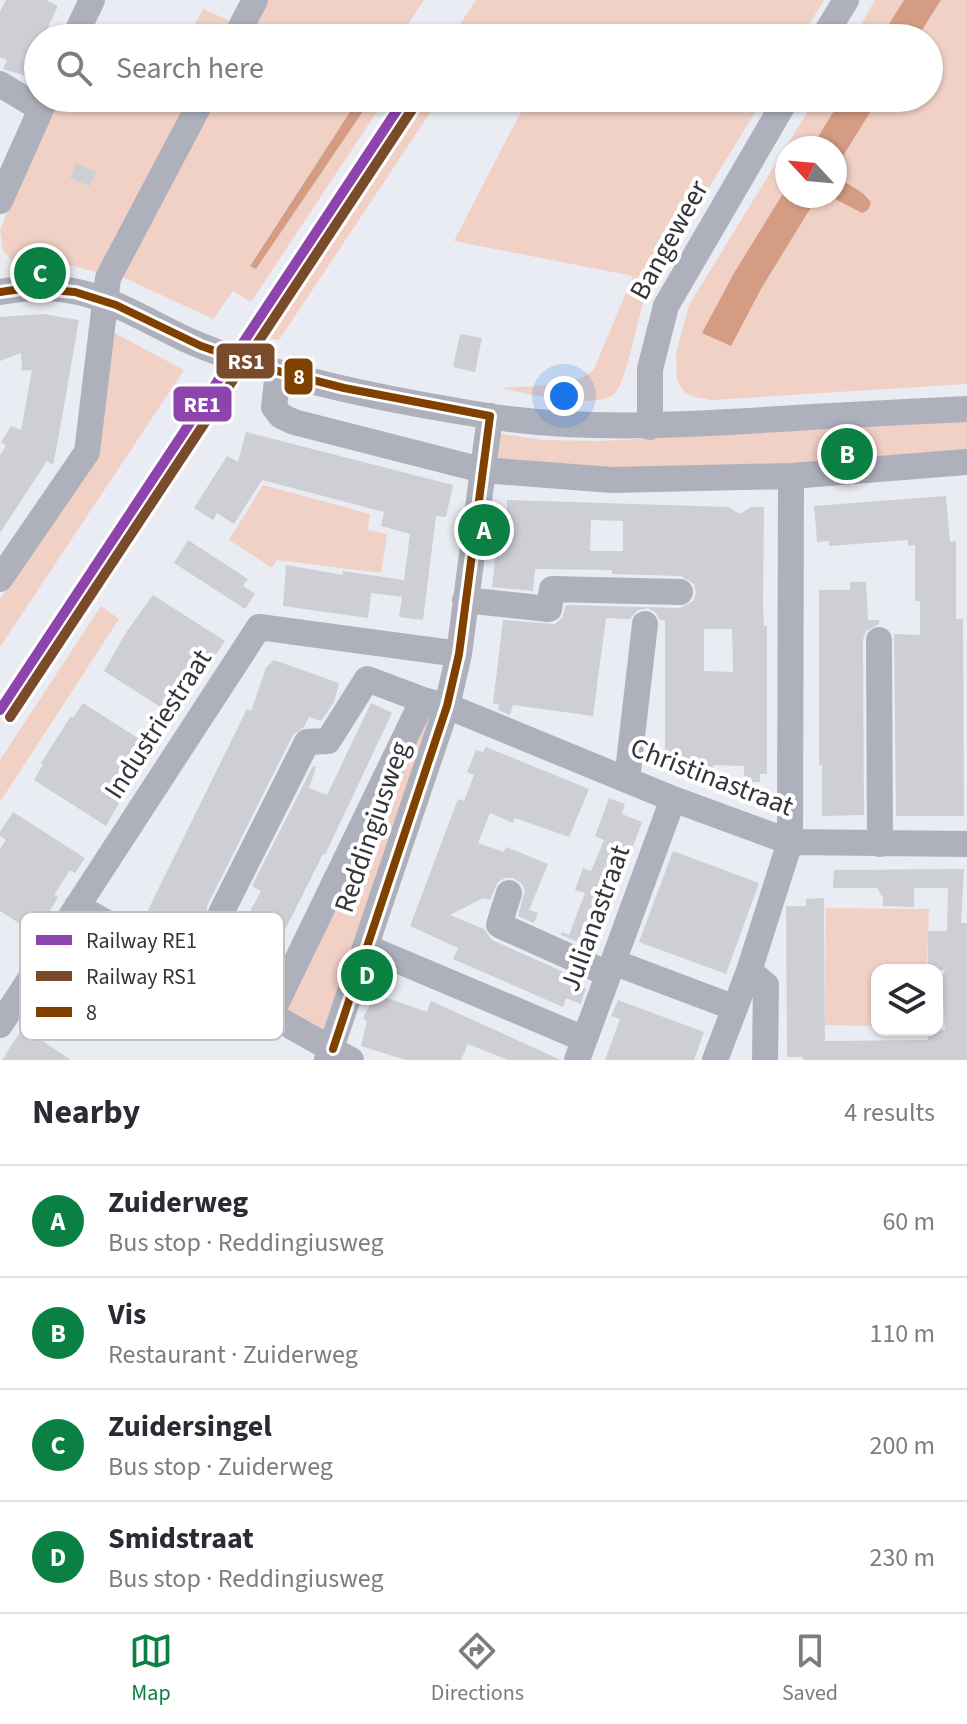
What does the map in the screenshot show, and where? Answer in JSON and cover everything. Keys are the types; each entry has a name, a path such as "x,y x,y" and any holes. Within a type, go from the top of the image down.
{"street":[{"path":"81,24 92,0"},
{"path":"242,24 255,0"},
{"path":"831,24 846,0"},
{"path":"0,84 24,95"},
{"path":"0,201 40,112"},
{"path":"0,579 87,452 108,278 196,112"},
{"name":"Bangeweer","path":"650,427 650,369 666,306 779,112"},
{"path":"0,292 56,287 104,298 187,340 278,372 385,398 490,416 542,422 650,427 967,409"},
{"path":"278,372 274,407 281,416 294,422 482,470 612,480 791,476 967,462"},
{"name":"Reddingiusweg","path":"284,989 459,654 490,416"},
{"path":"715,1060 749,971 790,842 791,476"},
{"path":"465,600 549,609 552,589 680,592"},
{"path":"627,780 645,624"},
{"name":"Industriestraat","path":"73,912 259,627 459,654"},
{"path":"879,640 880,844"},
{"name":"Christinastraat","path":"222,912 307,742 328,741 367,679 790,842 967,844"},
{"name":"Reddingiusweg","path":"337,1056 435,703"},
{"name":"Julianastraat","path":"580,1050 673,799"},
{"path":"509,893 499,925 610,968 735,1008"},
{"path":"77,906 88,912"},
{"path":"366,947 580,1050"},
{"path":"749,971 766,985 765,1060"},
{"name":"Industriestraat","path":"0,1025 20,994"},
{"path":"284,1022 337,1056"}],"shaded area":[{"path":"262,0 424,0 408,24 249,24"},
{"path":"476,0 824,0 809,24 460,24"},
{"path":"875,0 904,0 889,24 861,24"},
{"path":"904,0 941,0 926,24 889,24"},
{"path":"941,0 967,0 967,384 712,400 684,392 677,380 676,353 689,305 775,165 775,206 734,273 730,346 811,208 847,208 847,205 862,213 868,210 867,196 847,184 847,150 870,112 943,112 943,24 926,24"},
{"path":"203,9 235,23 234,24 195,24"},
{"path":"48,112 190,112 103,274 58,262 14,263 3,251 0,230"},
{"path":"203,112 350,112 250,265 256,269 363,112 377,112 251,302 233,291 213,319 116,274"},
{"path":"350,112 363,112 256,269 250,266"},
{"path":"402,112 431,112 279,340 252,336"},
{"path":"521,112 755,112 649,285 620,384 616,392 607,398 578,401 500,388 564,383 594,369 633,276 454,241"},
{"path":"807,112 833,112 818,136 793,136"},
{"path":"833,112 870,112 847,150 847,136 818,136"},
{"path":"847,183 871,203 868,210 862,213 847,205"},
{"path":"775,206 811,208 761,289 731,346 702,333"},
{"path":"111,331 184,370 0,647 0,599 68,495"},
{"path":"967,421 967,456 664,473 493,460 496,433 542,440 599,441"},
{"path":"263,485 370,514 368,530 387,534 381,573 277,560 272,568 229,540"},
{"path":"101,606 119,619 0,802 0,760"},
{"path":"425,710 439,717 329,1035 284,1014 284,999"},
{"path":"826,908 929,909 927,964 871,964 871,1026 825,1025"}],"building":[{"path":"6,0 46,0 58,6 50,24 24,24 24,75 3,69 7,60 0,57 0,12"},
{"path":"76,163 96,172 90,186 70,178"},
{"path":"43,314 79,320 58,440 53,465 47,461 0,533 0,455 6,446 1,442 11,426 21,430 32,370 22,371 21,353 0,361 0,317"},
{"path":"460,334 482,338 475,372 453,367"},
{"path":"246,432 453,485 446,517 436,516 423,620 399,617 402,597 371,593 368,618 283,606 286,565 343,575 343,571 404,580 410,534 381,526 384,512 262,480 234,524 217,513 213,520 194,508 227,456 238,462"},
{"path":"946,496 950,542 956,541 956,619 963,619 964,816 896,816 894,634 920,635 920,601 915,601 915,545 908,546 908,540 829,546 829,541 817,542 814,506"},
{"path":"507,500 728,507 740,514 751,507 764,507 767,774 760,774 760,782 744,782 744,766 713,765 713,781 687,781 687,774 665,774 665,620 660,620 648,608 638,610 630,619 606,618 593,716 513,705 510,715 498,710 499,704 493,704 503,620 555,624 562,618 566,605 680,608 693,601 696,593 694,584 681,576 612,574 612,570 535,569 533,591 492,587 495,559 488,558 495,509 507,510","holes":["591,520 623,521 623,551 590,551","704,629 732,629 733,672 704,671"]},
{"path":"188,540 248,579 243,586 255,594 245,609 174,563"},
{"path":"850,582 866,582 868,620 879,620 879,624 866,631 863,640 864,815 822,816 819,590 850,590"},
{"path":"153,595 225,641 199,675 176,717 104,671"},
{"path":"274,660 339,683 334,702 321,721 309,717 304,727 293,735 207,906 207,912 147,912 247,709 251,711 266,668"},
{"path":"83,703 155,749 145,764 142,762 106,826 34,780 41,763"},
{"path":"371,703 392,713 284,932 284,912 250,912 261,891 252,886 313,766 316,767 309,788 327,795"},
{"path":"486,747 589,789 569,837 515,818 513,823 490,813 478,843 504,852 506,847 548,864 529,910 538,913 534,923 518,916 525,890 513,878 498,882 490,900 483,898 450,915 484,929 492,940 566,973 564,979 586,988 581,1004 566,998 563,1007 453,959 458,948 410,926 458,799 464,801 474,775 467,772 476,750 483,752"},
{"path":"609,798 625,804 622,814 642,822 595,949 561,935 562,932 569,935 585,893 575,890 583,868 591,871 604,840 595,836"},
{"path":"13,812 85,858 75,873 70,870 54,895 58,897 49,912 20,912 20,924 0,911 0,849 6,840 0,832"},
{"path":"673,851 759,883 726,974 639,942"},
{"path":"964,869 961,923 967,923 967,1060 803,1060 803,1057 787,1057 786,906 806,906 806,899 824,898 825,1041 928,1040 928,1036 943,1036 945,1030 945,970 943,964 928,964 928,931 947,931 948,888 914,888 914,907 883,906 883,898 877,888 833,888 834,870"},
{"path":"376,994 427,1012 431,1001 561,1060 508,1060 468,1044 461,1060 406,1060 361,1046 367,1021 363,1018"},
{"path":"618,1000 704,1032 694,1060 605,1060 620,1019 611,1016"},
{"path":"20,1032 20,1040 41,1040 71,1060 2,1060"}],"rail line":[{"name":"RE1","path":"0,710 396,112"},
{"name":"RS1","path":"10,717 410,112"}],"transit line":[{"name":"8","path":"0,292 28,288 75,292 116,305 201,346 258,366 344,388 490,416"},
{"name":"8","path":"333,1049 447,706 459,654 490,416"}],"place":[{"name":"Zuidersingel","path":"40,273"},
{"name":"Vis","path":"847,454"},
{"name":"Zuiderweg","path":"484,530"},
{"name":"Smidstraat","path":"367,975"}]}
